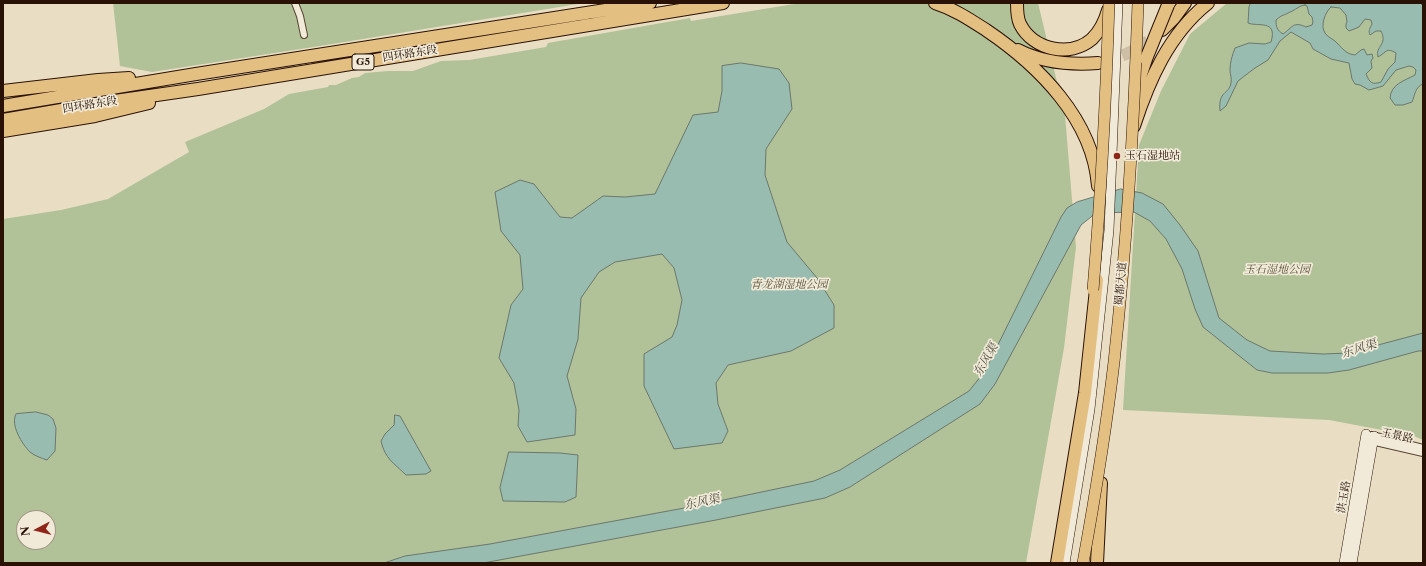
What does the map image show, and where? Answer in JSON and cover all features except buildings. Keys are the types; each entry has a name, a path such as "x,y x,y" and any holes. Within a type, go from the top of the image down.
{"highway":[{"name":"四环路东段","path":"3,106 196,74 650,3"},
{"name":"四环路东段","path":"3,120 723,3"},
{"path":"935,3 965,16 1004,42 1034,57 1078,65 1098,63"},
{"path":"1016,3 1020,23 1027,34 1037,42 1047,47 1070,49 1082,45 1092,39 1101,29 1110,3"},
{"path":"1057,563 1085,393 1105,230 1098,180 1104,169 1110,3"},
{"path":"1093,290 1099,225 1110,3"},
{"name":"蜀都大道","path":"1083,563 1097,481 1114,364 1121,293 1132,149 1138,3"},
{"path":"1162,30 1174,18 1185,3"},
{"path":"1134,126 1153,76 1171,44 1187,22 1208,3"},
{"path":"1097,563 1102,461 1114,367 1129,171 1137,93 1139,80 1146,59 1168,4"},
{"path":"1004,42 1055,90 1082,130 1104,169"},
{"path":"3,91 98,80 196,74"},
{"path":"3,131 95,116 247,81"}],"main road":[{"path":"1065,563 1090,409 1105,230 1104,169 1118,3"},
{"path":"1129,171 1134,3"},
{"path":"1088,563 1090,509 1125,231"},
{"name":"洪玉路","path":"1344,563 1370,438"},
{"name":"洪玉路","path":"1352,563 1370,438"}],"street":[{"path":"295,3 300,16 304,35"},
{"name":"玉景路","path":"1370,438 1423,448"},
{"name":"玉景路","path":"1370,438 1423,453"}],"green space":[{"path":"113,3 584,3 152,72 120,66"},
{"name":"青龙湖湿地公园","path":"800,3 1038,3 1065,115 1076,247 1064,348 1026,563 3,563 3,219 61,210 108,199 189,152 185,142 264,109 289,94 328,87 329,85 336,85 352,78 359,77 365,73 413,71 441,61 469,60 546,47 548,43 690,18 691,21"},
{"name":"玉石湿地公园","path":"1227,3 1423,3 1423,440 1414,436 1329,420 1123,410 1139,145 1161,91 1190,34"}],"water":[{"path":"1251,3 1420,3 1423,6 1423,84 1417,89 1412,102 1403,105 1395,105 1390,98 1391,93 1395,86 1415,75 1416,70 1413,67 1409,66 1396,70 1383,86 1369,90 1355,84 1352,79 1349,63 1331,59 1313,49 1310,43 1291,32 1280,41 1268,60 1238,81 1226,106 1220,111 1222,96 1230,87 1231,83 1230,64 1235,48 1249,43 1265,44 1271,42 1272,30 1269,27 1266,25 1248,23 1249,7","holes":["1305,5 1307,6 1309,14 1312,17 1312,25 1306,27 1296,25 1291,27 1283,34 1278,30 1276,20","1331,7 1340,8 1346,15 1346,28 1349,31 1359,27 1365,19 1371,20 1372,24 1369,31 1370,35 1376,31 1381,31 1383,36 1378,50 1378,57 1388,50 1396,53 1395,62 1388,69 1381,82 1372,82 1366,74 1372,68 1372,54 1367,55 1364,49 1355,55 1349,54 1325,33 1323,23 1327,12"]},
{"path":"741,63 779,69 789,83 792,109 766,149 765,175 787,242 817,278 834,305 834,328 791,351 728,365 716,383 718,404 728,431 722,443 674,449 644,386 644,354 672,337 677,325 682,300 674,268 662,254 615,262 599,272 581,298 578,339 567,376 576,409 575,435 527,442 518,426 519,410 514,383 499,358 511,305 523,289 520,255 501,231 495,192 520,180 534,184 560,217 572,218 603,196 625,197 655,194 693,115 718,112 722,91 722,66"},
{"path":"1121,189 1142,193 1163,204 1198,251 1219,318 1247,340 1270,351 1323,354 1348,353 1423,333 1423,351 1418,351 1349,370 1328,373 1272,373 1257,370 1203,327 1195,309 1182,269 1166,239 1150,221 1134,212 1096,213 1081,225 995,384 980,404 850,487 825,498 716,520 483,563 384,563 405,556 490,544 695,506 814,481 840,470 969,391 985,371 1061,217 1067,208 1077,202"},
{"path":"36,412 48,415 53,419 56,428 55,451 47,460 30,452 20,439 16,429 16,414"},
{"path":"395,415 400,416 431,471 426,474 406,475 390,460 385,452 381,441 385,434 394,425"},
{"path":"509,452 560,453 578,455 576,497 565,502 503,501 500,488"}],"tunnel":[{"path":"1105,61 1119,57 1133,50 1159,33"}],"place":[{"name":"玉石湿地站","path":"1117,156"}],"water label":[{"name":"东风渠","path":"1359,349"},
{"name":"东风渠","path":"986,360"},
{"name":"东风渠","path":"702,502"}]}
